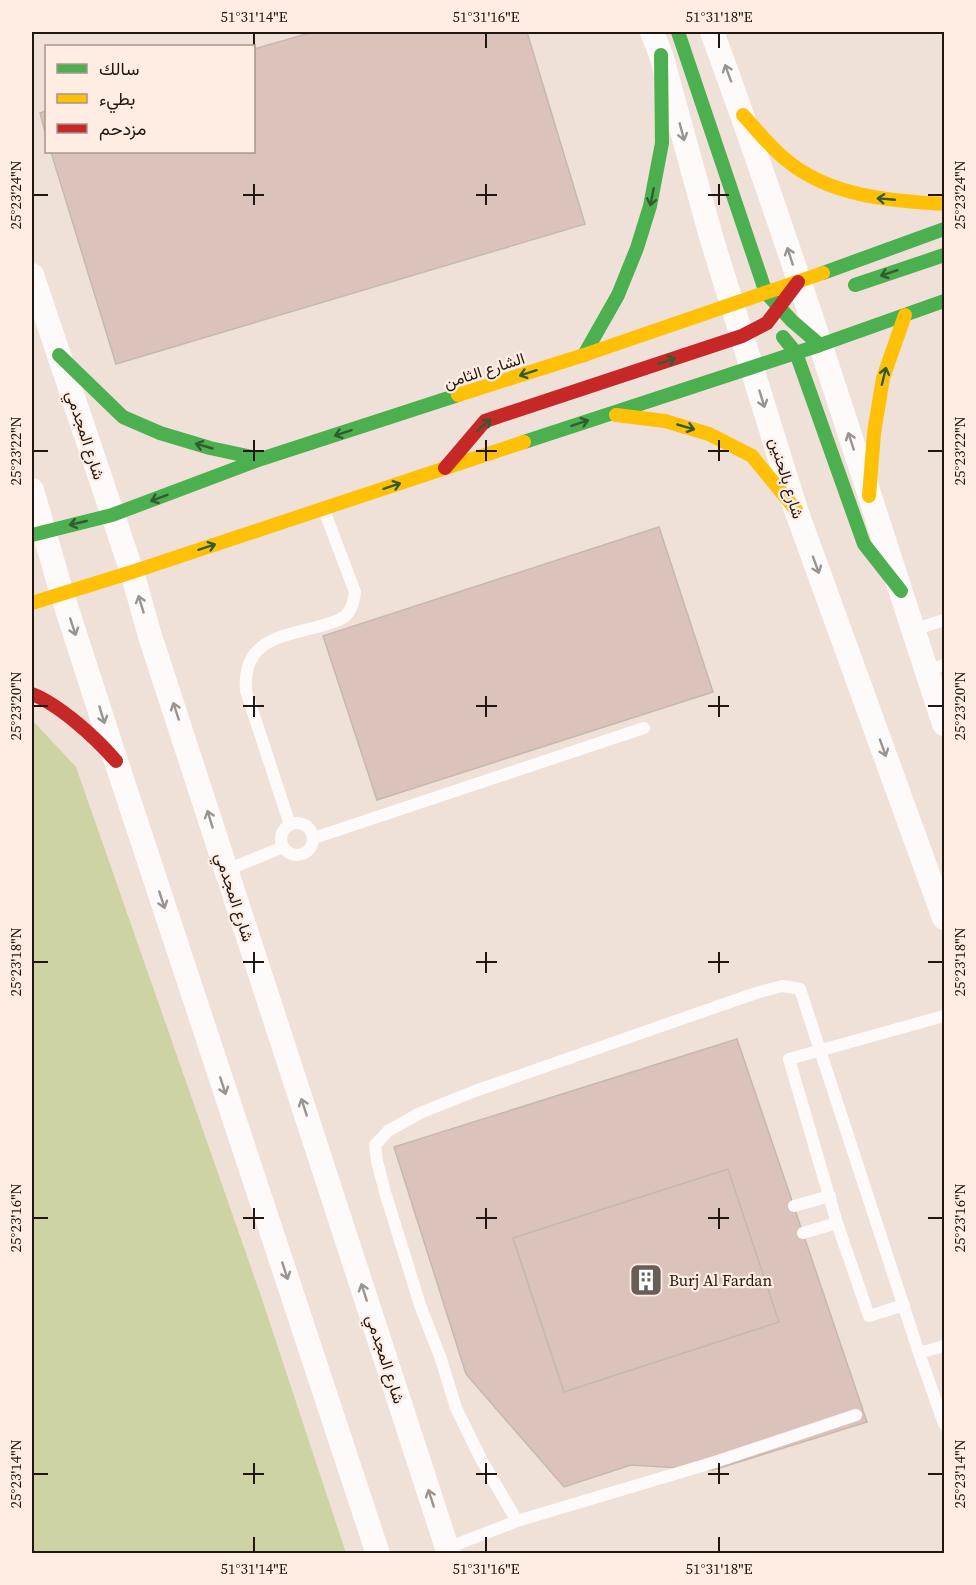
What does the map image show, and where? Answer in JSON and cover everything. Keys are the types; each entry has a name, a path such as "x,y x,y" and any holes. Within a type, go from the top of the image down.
{"street":[{"name":"شارع بالحنين","path":"652,32 661,55 712,240 742,336 769,348 796,510 945,918"},
{"path":"678,32 766,293 778,306"},
{"path":"712,32 743,115 913,630 936,667 945,724"},
{"path":"584,355 618,295 637,248 650,206 662,143 661,55"},
{"path":"743,115 789,163 828,185 868,197 945,204"},
{"name":"الشارع الثامن","path":"38,533 112,515 261,459 584,355 766,293 803,301 945,229"},
{"path":"842,289 945,255"},
{"name":"شارع المجدمي","path":"32,276 132,572 226,870 448,1551"},
{"path":"778,306 803,301"},
{"path":"445,468 485,420 742,336 767,323 778,306 803,301"},
{"path":"32,603 608,414 769,348 803,301"},
{"path":"769,348 796,353 945,301"},
{"path":"733,304 767,323"},
{"path":"869,496 874,433 883,378 904,315"},
{"path":"767,323 769,348"},
{"path":"769,348 796,353"},
{"path":"796,353 864,544 901,591"},
{"path":"59,355 123,417 170,436 210,448 261,459"},
{"path":"608,414 665,422 709,434 752,456 796,510"},
{"path":"32,490 38,533 62,594 378,1554"},
{"path":"32,694 48,700 104,747 116,761"}],"lane":[{"path":"290,825 246,691 245,679 252,657 269,641 332,623 345,617 353,606 355,592 324,509"},
{"path":"913,630 945,620"},
{"path":"314,838 644,728"},
{"path":"296,823 308,827 314,838 313,844 305,853 293,855 283,847 282,834 290,825 296,823"},
{"path":"226,870 283,847"},
{"path":"517,1521 482,1461 456,1408 441,1359 420,1305 385,1192 375,1145 388,1131 420,1113 475,1091 731,1001 782,986 800,989 919,1353 945,1424"},
{"path":"904,1305 868,1316 837,1222 789,1059 945,1016"},
{"path":"794,1206 830,1196"},
{"path":"803,1233 837,1222"},
{"path":"919,1353 945,1346"},
{"path":"448,1551 517,1521 715,1462 856,1415"}],"green space":[{"path":"32,722 76,767 261,1296 346,1553 32,1553"}],"building":[{"path":"313,32 527,32 585,224 116,364 51,153 255,153 255,49"},
{"path":"45,111 45,132 40,113"},
{"path":"659,527 713,692 377,800 323,636"},
{"path":"737,1039 867,1422 713,1470 631,1465 564,1487 466,1374 394,1147","holes":["728,1169 779,1322 564,1392 513,1238"]},
{"name":"Burj Al Fardan","path":"728,1169 779,1322 564,1392 513,1238"}],"traffic: fast":[{"path":"678,32 766,293 792,321 820,345"},
{"path":"584,355 618,295 637,248 650,206 662,143 661,55"},
{"path":"823,273 944,229"},
{"path":"855,285 944,255"},
{"path":"524,442 820,345 944,301"},
{"path":"783,337 796,353 864,544 901,591"},
{"path":"59,355 123,417 160,433 210,448 261,459"},
{"path":"32,535 112,515 261,459 458,395"}],"traffic: slow":[{"path":"743,115 785,159 820,181 840,189 881,198 944,204"},
{"path":"458,395 584,355 823,273"},
{"path":"869,496 874,433 883,378 905,315"},
{"path":"616,415 665,421 709,434 752,456 796,510"},
{"path":"32,603 524,442"}],"traffic: jam":[{"path":"445,468 485,421 742,336 767,323 798,282"},
{"path":"32,694 54,706 77,723 116,761"}],"place":[{"name":"Burj Al Fardan","path":"646,1280"}]}
